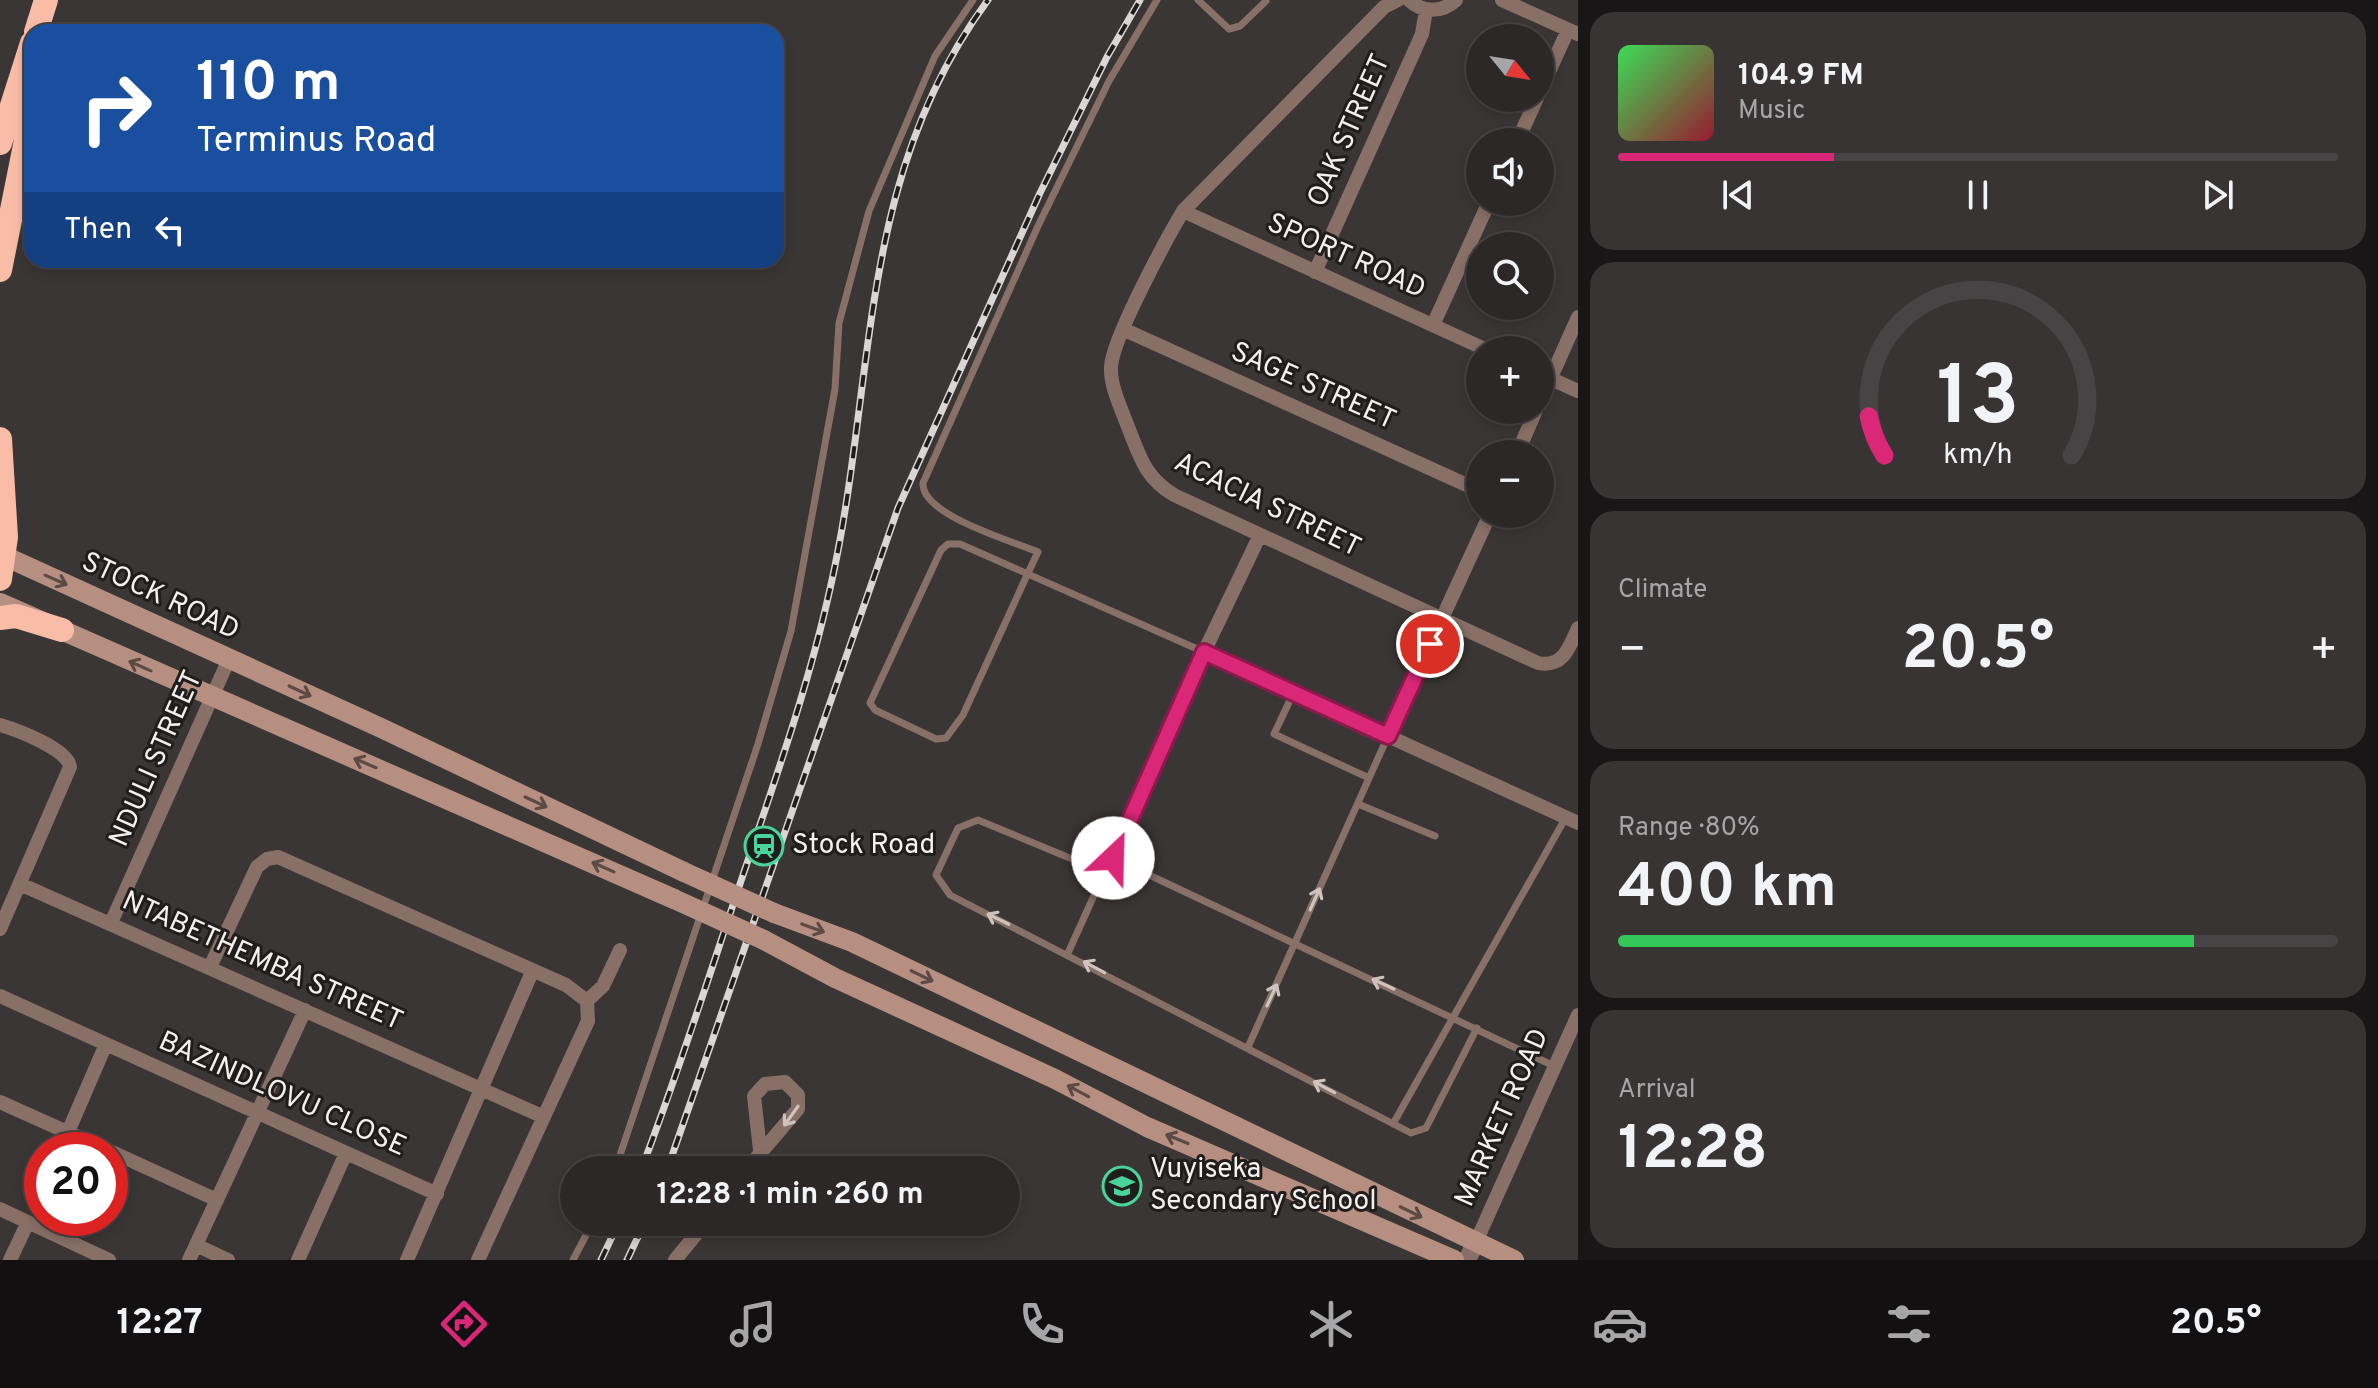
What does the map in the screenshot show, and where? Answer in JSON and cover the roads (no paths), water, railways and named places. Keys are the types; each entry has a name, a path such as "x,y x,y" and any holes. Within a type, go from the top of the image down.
{"highway":[{"path":"38,24 46,0"},
{"path":"55,24 61,0"},
{"path":"0,143 24,68"},
{"path":"0,270 24,150"},
{"path":"0,439 2,563"},
{"path":"0,618 16,616 62,630"}],"main road":[{"name":"STOCK ROAD","path":"2,563 229,659 774,913 852,942 1472,1251 1514,1260"},
{"path":"0,603 674,899 764,940 835,978 1055,1079 1147,1127 1454,1260"}],"street":[{"name":"ACACIA STREET","path":"1398,0 1384,7 1183,211 1165,240 1112,358 1112,381 1145,471 1156,484 1174,495 1550,665 1562,659 1578,628"},
{"path":"1409,0 1426,10 1439,10 1456,0"},
{"path":"1502,0 1573,32 1554,66"},
{"name":"OAK STREET","path":"1315,272 1422,34 1426,10"},
{"name":"SPORT ROAD","path":"1183,211 1466,340"},
{"path":"1433,325 1483,216"},
{"path":"1554,361 1578,317"},
{"name":"SAGE STREET","path":"1125,330 1466,485"},
{"path":"1554,381 1578,391"},
{"path":"1388,736 1484,528"},
{"path":"1260,535 1204,652 1572,820"},
{"name":"NDULI STREET","path":"111,923 229,659"},
{"path":"0,725 61,752 69,760 69,774 0,929"},
{"path":"210,967 257,867 267,859 278,857 566,985 587,1001"},
{"name":"NTABETHEMBA STREET","path":"20,884 544,1117"},
{"path":"478,1260 588,1021 587,1001 603,986 620,950"},
{"path":"407,1260 532,972"},
{"name":"BAZINDLOVU CLOSE","path":"0,996 437,1194"},
{"path":"189,1260 305,1010"},
{"name":"MARKET ROAD","path":"1472,1251 1578,1015"},
{"path":"0,1102 68,1132 106,1044"},
{"path":"756,1156 798,1109 798,1095 785,1082 765,1084 754,1096 760,1150"},
{"path":"298,1260 346,1153"},
{"path":"128,1160 217,1200"},
{"path":"0,1209 24,1220"},
{"path":"10,1260 24,1230"},
{"path":"58,1236 109,1260"},
{"path":"675,1260 695,1236"},
{"path":"196,1245 228,1260"}],"lane":[{"path":"620,1156 758,744 791,631 835,389 839,323 869,211 930,66 973,0"},
{"path":"1068,953 1204,652 1059,586 1028,573 960,544 944,547 870,703 872,709 936,739 946,738 963,715 1028,573 1038,552 947,514 926,497 923,483 1038,226 1109,81 1157,0"},
{"path":"1198,0 1229,29 1240,26 1266,1"},
{"path":"1293,693 1274,734 1369,778"},
{"path":"1248,1047 1388,736"},
{"path":"1358,804 1435,836"},
{"path":"1106,873 978,820 958,828 936,875 945,892 1411,1133 1426,1128 1477,1028"},
{"path":"1393,1124 1572,820"},
{"path":"1113,858 1554,1066"},
{"path":"573,1260 586,1236"}],"railway":[{"path":"646,1156 778,771 821,626 845,512 877,285 892,211 914,139 945,69 988,0"},
{"path":"672,1156 898,508 1040,193 1107,57 1140,0"},
{"path":"601,1260 612,1236"},
{"path":"627,1260 638,1236"}],"place":[{"name":"Stock Road","path":"764,846"},
{"name":"Vuyiseka Secondary School","path":"1122,1186"}]}
